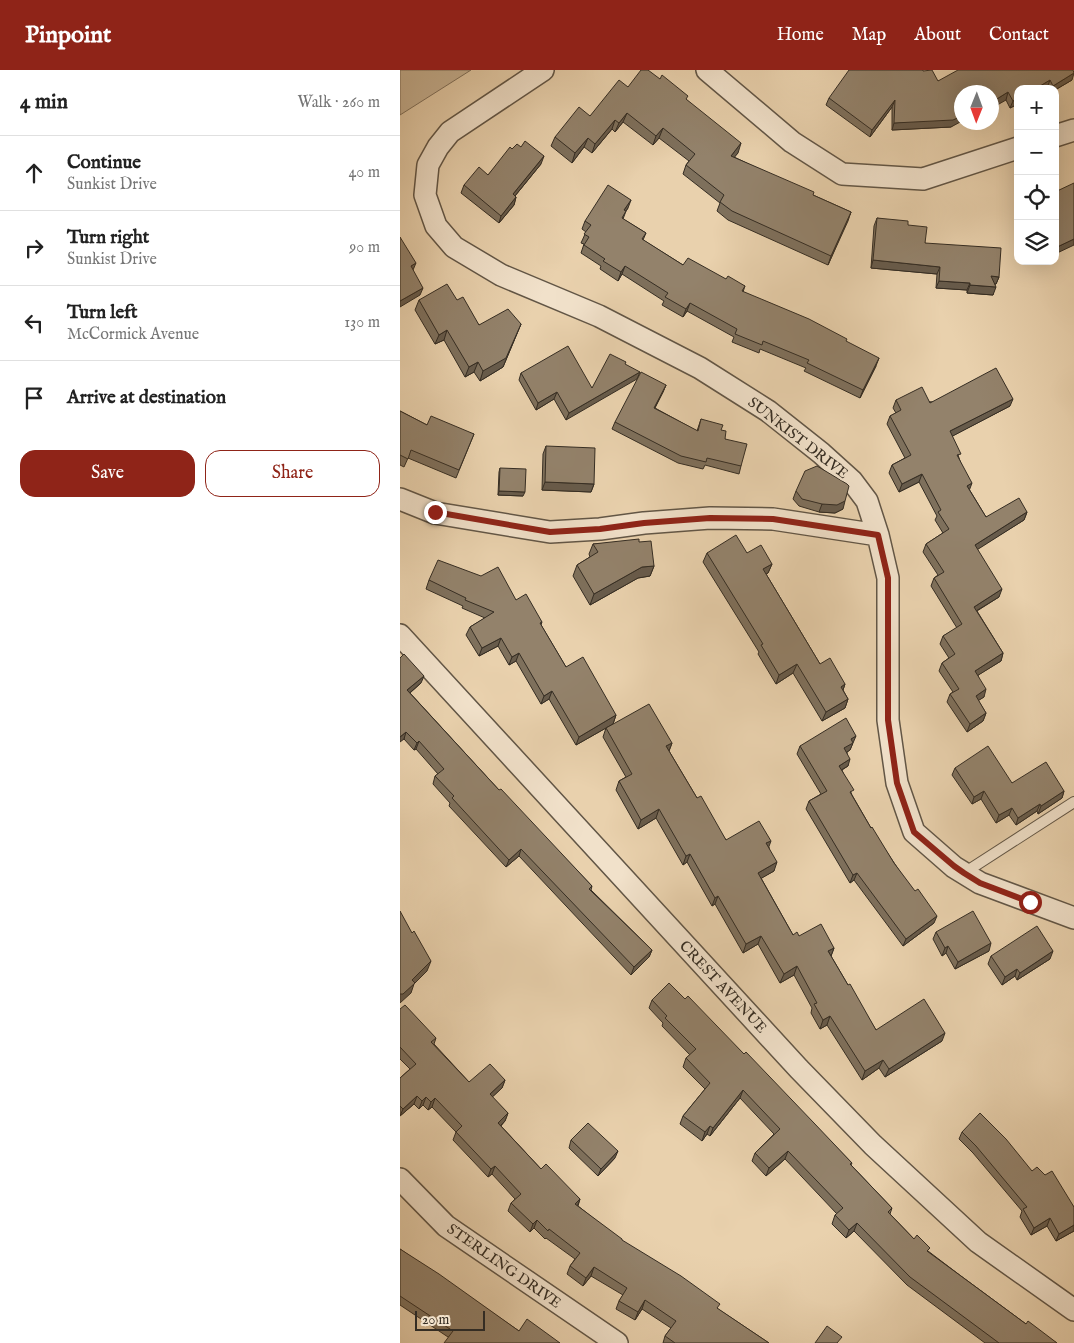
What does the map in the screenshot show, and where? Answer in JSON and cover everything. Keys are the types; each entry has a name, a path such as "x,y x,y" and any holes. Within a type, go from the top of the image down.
{"street":[{"name":"SUNKIST DRIVE","path":"543,70 450,132 438,147 428,166 425,195 436,226 454,247 501,275 599,316 700,368 768,411 822,453 852,481 866,501 878,535 888,578 888,720 897,783 914,832 954,866 980,883 1074,918"},
{"path":"706,70 792,142 842,174 923,179 1014,149"},
{"path":"1059,135 1074,130"},
{"path":"400,499 435,512 550,532 710,518 773,519 878,535"},
{"name":"CREST AVENUE","path":"400,634 799,1069 873,1145 978,1242 1074,1310"},
{"name":"STERLING DRIVE","path":"400,1179 446,1226 617,1343"}],"lane":[{"path":"964,873 1074,802"}],"shaded area":[{"path":"400,70 471,70 400,115"}],"building":[{"path":"641,70 648,70 660,79 662,75 688,96 686,99 741,143 731,156 814,192 813,195 851,212 831,256 732,211 720,202 724,195 686,165 695,154 663,128 656,136 627,113 619,123 615,120 595,144 588,138 575,153 555,137 579,107 590,116 619,80 628,87"},
{"path":"849,70 932,70 938,81 958,70 1073,70 1074,73 1055,85 1052,85 1050,80 1042,85 1014,85 1013,101 1008,92 999,98 999,85 954,85 953,120 894,123 895,100 872,130 829,98"},
{"path":"525,141 544,156 513,194 516,197 501,216 464,185 479,167 488,175 510,147 512,149 517,144 521,147"},
{"path":"1074,183 1074,239 1059,246 1059,220 1059,190"},
{"path":"608,185 631,200 624,210 626,211 622,218 646,233 642,239 683,265 688,258 726,279 728,276 745,286 742,291 809,319 879,358 863,390 807,363 809,360 763,341 762,345 735,334 737,329 690,303 686,309 665,297 668,293 625,266 621,272 603,261 605,259 584,245 589,237 584,234 591,225 585,221"},
{"path":"877,218 908,221 908,225 927,227 925,243 1001,248 999,277 991,276 996,287 939,281 940,267 873,260"},
{"path":"400,237 416,263 411,266 423,288 400,301"},
{"path":"447,284 457,300 463,297 479,325 508,309 521,324 506,358 483,371 478,362 469,367 447,330 439,335 419,300"},
{"path":"568,346 592,388 610,354 640,372 569,413 557,392 538,403 521,373"},
{"path":"996,368 1013,399 950,431 961,454 957,455 972,483 967,486 986,517 1019,498 1027,512 975,545 1002,589 974,607 1003,653 975,671 986,689 976,696 986,713 970,724 950,694 959,689 942,663 955,654 943,636 962,624 934,578 944,572 926,544 949,529 938,512 941,510 922,474 902,484 892,465 911,455 890,416 901,410 896,400 922,387 930,403"},
{"path":"641,372 666,385 654,408 698,431 701,419 723,425 721,430 726,431 725,439 747,444 741,466 707,458 706,462 681,456 615,422"},
{"path":"400,411 427,425 431,416 474,434 459,470 411,450 408,459 400,455"},
{"path":"546,446 595,448 594,484 545,482"},
{"path":"817,466 849,486 845,501 837,505 822,504 802,499 796,491 805,471"},
{"path":"500,468 526,469 525,492 499,491"},
{"path":"736,535 747,553 761,545 772,564 763,569 820,664 830,658 845,684 841,687 848,699 826,712 797,664 779,675 761,645 763,644 707,553"},
{"path":"639,539 639,542 651,541 654,566 642,567 594,594 577,565 598,552 593,544"},
{"path":"438,560 481,576 498,567 516,600 526,594 542,622 540,623 566,667 583,657 616,715 579,737 552,691 544,696 519,653 512,657 501,638 482,648 470,627 494,612 465,600 466,598 429,580"},
{"path":"404,654 424,676 407,690 499,790 501,789 592,886 589,889 652,950 634,967 521,849 509,860 452,798 454,796 435,776 444,769 419,741 417,743 406,732 400,737 400,658"},
{"path":"649,704 672,743 666,746 697,798 701,796 726,840 759,821 771,841 766,843 777,862 758,873 793,935 797,932 799,936 821,924 834,948 828,951 848,985 850,984 876,1030 924,999 945,1033 889,1069 883,1060 865,1071 830,1016 823,1020 814,1004 817,1003 797,966 784,974 761,936 746,944 718,896 715,898 690,854 686,856 659,809 641,820 619,781 632,774 606,728"},
{"path":"846,718 856,736 851,739 853,743 844,748 850,759 839,766 854,790 850,792 894,863 915,891 918,889 937,916 906,939 857,873 853,875 809,801 827,791 800,746"},
{"path":"988,746 1012,783 1046,762 1064,791 1018,818 1012,808 999,815 984,791 974,797 955,768"},
{"path":"400,911 431,961 412,980 415,983 403,994 400,994"},
{"path":"973,911 991,943 958,962 948,946 945,948 936,932"},
{"path":"1037,926 1053,951 1020,973 1017,969 1005,977 991,956"},
{"path":"669,983 685,999 688,996 744,1054 746,1052 814,1123 892,1208 888,1212 914,1239 917,1235 930,1248 927,1251 1026,1324 1028,1321 1057,1343 999,1343 910,1277 857,1223 849,1230 835,1215 843,1208 788,1151 769,1168 755,1153 780,1129 743,1090 713,1128 710,1126 705,1132 683,1116 710,1083 686,1058 696,1049 665,1018 667,1016 652,1000"},
{"path":"405,1005 436,1038 431,1042 469,1082 490,1064 505,1080 490,1094 508,1113 498,1123 541,1169 546,1164 580,1199 575,1204 622,1240 681,1276 720,1304 717,1308 769,1343 675,1343 665,1336 676,1321 645,1300 638,1312 619,1301 627,1288 594,1267 586,1278 570,1266 580,1253 549,1229 548,1231 537,1220 533,1224 511,1203 521,1194 495,1166 491,1169 456,1132 462,1126 435,1098 431,1102 426,1097 422,1101 417,1096 403,1109 400,1106 400,1078 416,1064 400,1047 400,1009"},
{"path":"980,1113 1006,1139 1032,1171 1037,1167 1045,1175 1052,1171 1074,1207 1074,1225 1059,1234 1050,1218 1034,1228 1023,1209 1027,1207 962,1132"},
{"path":"588,1123 618,1151 601,1169 571,1140"},
{"path":"400,1249 439,1274 519,1331 527,1319 560,1343 444,1343 453,1331 400,1296"},
{"path":"827,1326 842,1337 837,1343 815,1343"}],"route":[{"path":"435,512 550,532 710,518 773,519 878,535 888,578 888,720 897,783 914,832 954,866 980,883 1030,902"}]}
